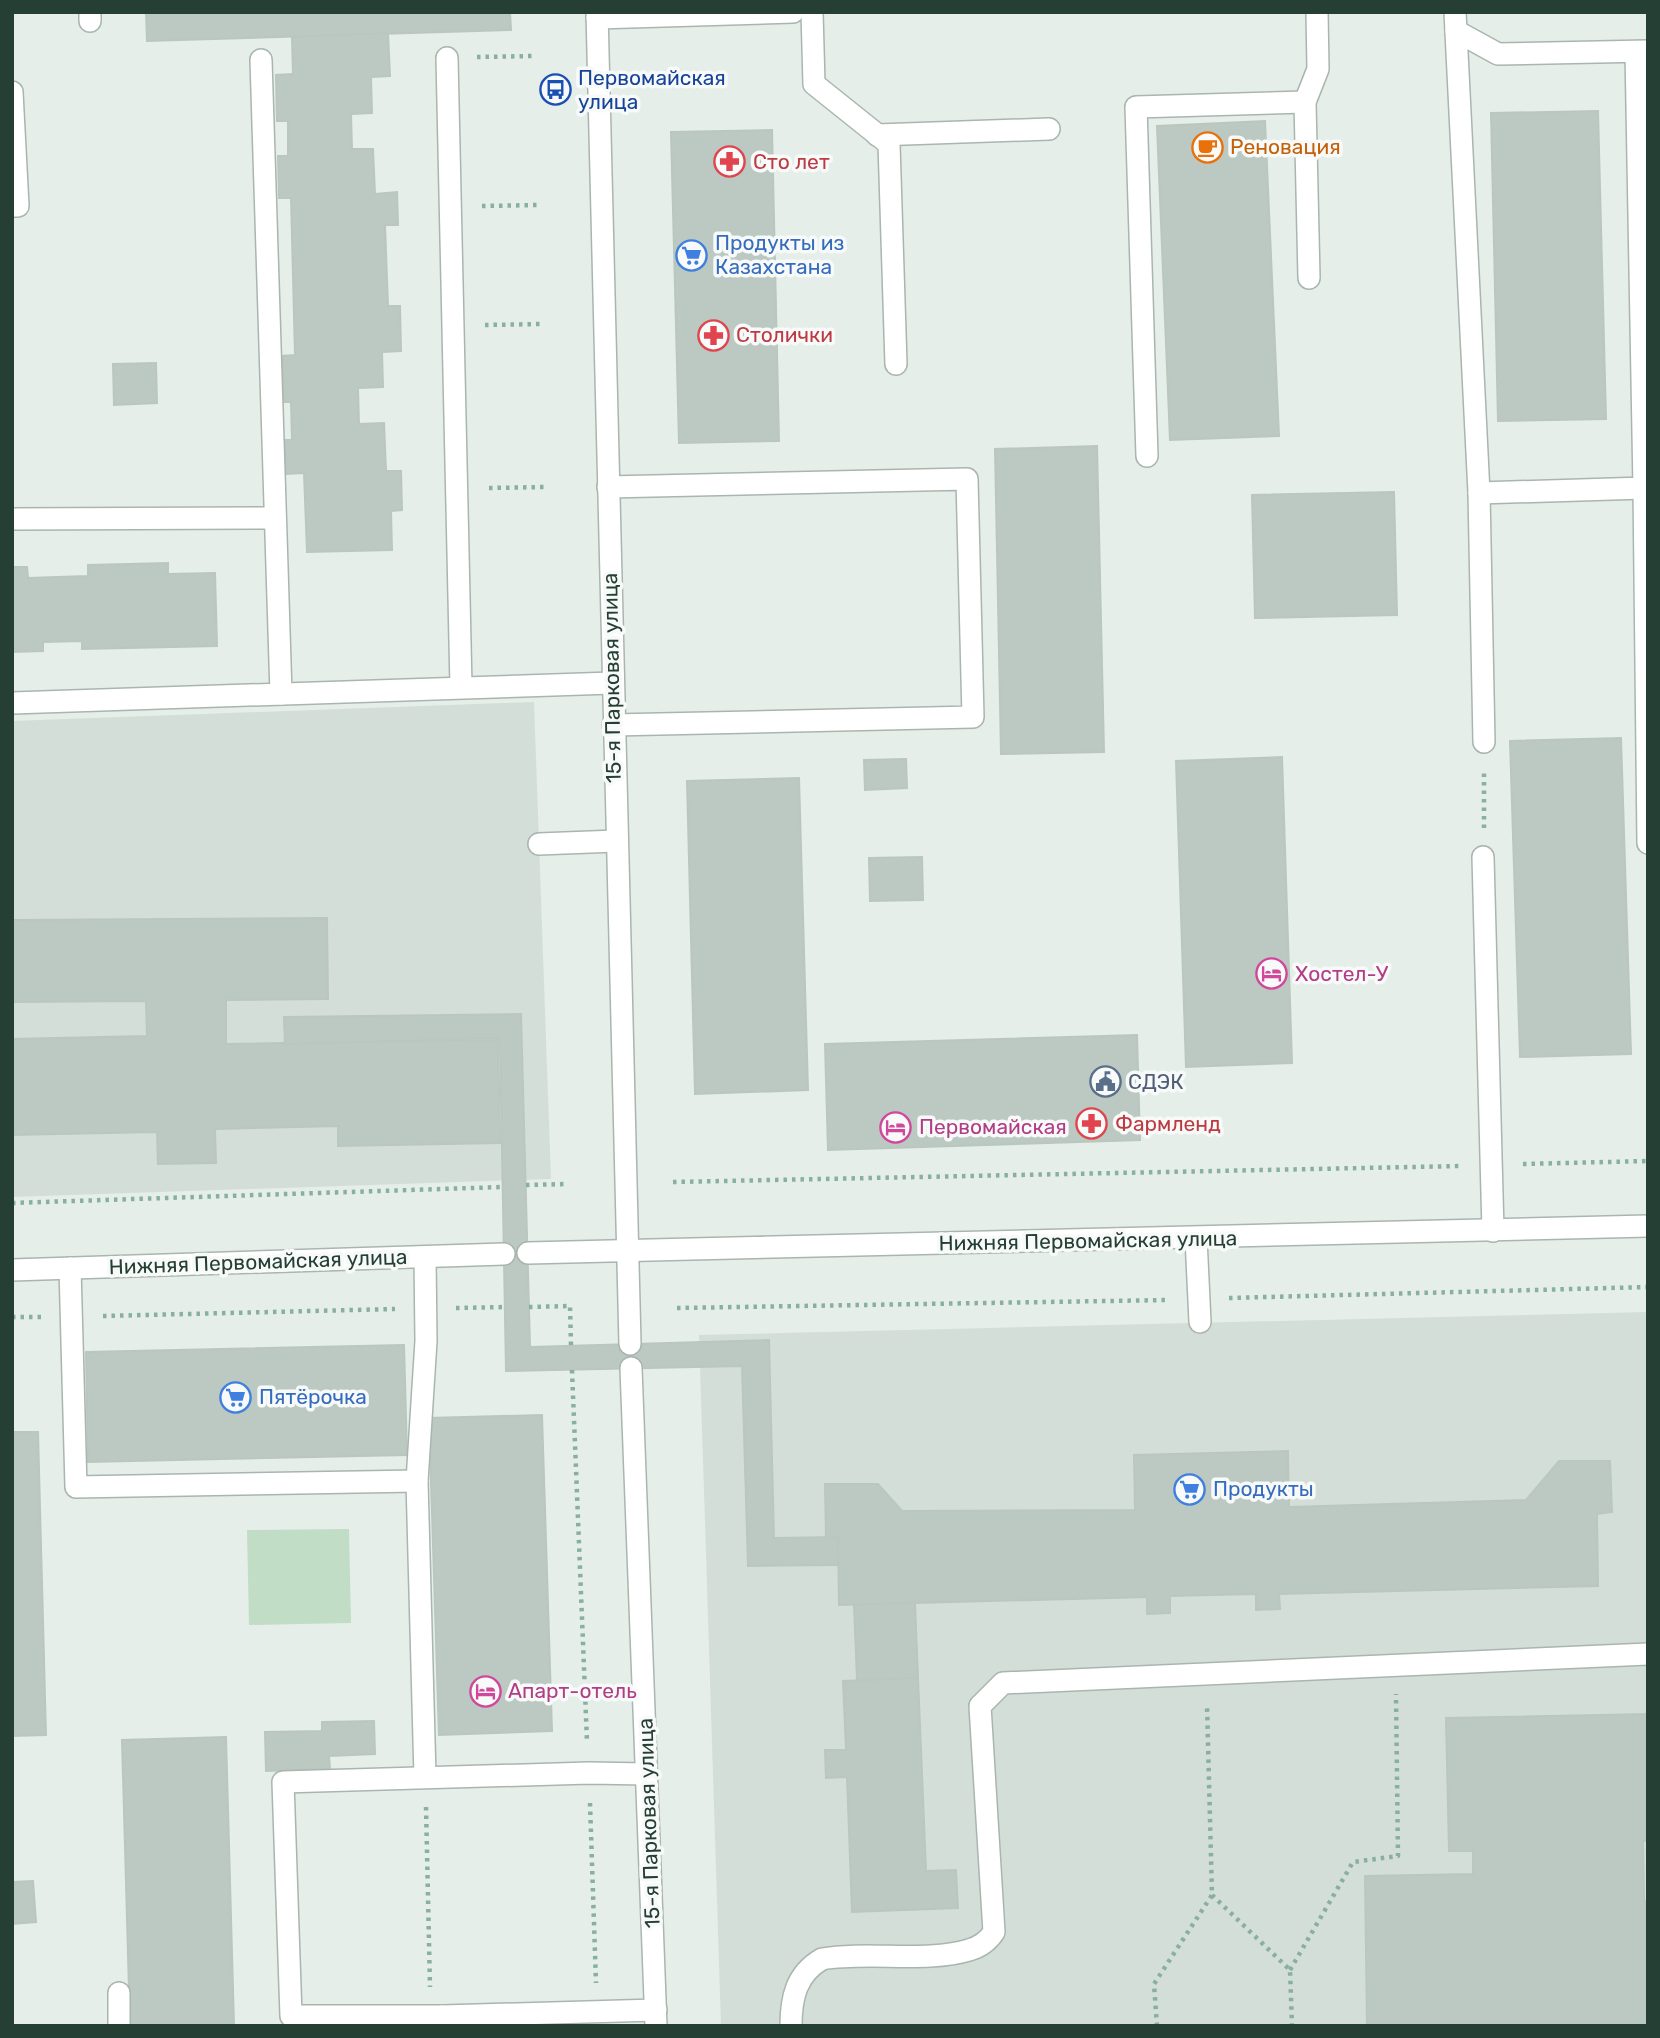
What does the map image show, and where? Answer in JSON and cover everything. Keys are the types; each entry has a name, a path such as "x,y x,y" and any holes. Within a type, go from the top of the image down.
{"street":[{"path":"597,15 793,12"},
{"path":"812,12 814,84 889,144 896,365"},
{"path":"1309,278 1305,102 1318,69 1317,12"},
{"name":"15-я Парковая улица","path":"597,15 630,1344"},
{"path":"1455,22 1497,54 1642,52 1648,843"},
{"path":"1455,22 1479,493 1484,742"},
{"path":"447,58 461,687"},
{"path":"261,60 281,694"},
{"path":"12,92 18,206 12,206"},
{"path":"1147,456 1136,107 1305,102"},
{"path":"877,135 1049,129"},
{"path":"608,486 967,479 973,717 613,725"},
{"path":"1479,493 1644,488"},
{"path":"12,519 274,518"},
{"path":"12,703 612,683"},
{"path":"539,844 616,841"},
{"path":"1483,857 1493,1231"},
{"name":"Нижняя Первомайская улица","path":"528,1253 1648,1226"},
{"path":"1196,1238 1200,1322"},
{"name":"Нижняя Первомайская улица","path":"12,1270 504,1254"},
{"path":"425,1256 426,1309 418,1481 425,1777"},
{"path":"70,1268 76,1486 418,1481"},
{"name":"15-я Парковая улица","path":"632,1368 656,2018"},
{"path":"792,2026 791,2007 795,1989 810,1965 822,1959 940,1955 969,1951 987,1942 994,1931 980,1706 1003,1683 1648,1654"},
{"path":"647,1774 589,1773 283,1782 290,2016 439,2019 597,2012 656,2018"},
{"path":"119,1993 119,2026"}],"path":[{"path":"447,58 533,57"},
{"path":"450,207 537,205"},
{"path":"453,326 541,324"},
{"path":"456,489 547,486"},
{"path":"1483,857 1484,742"},
{"path":"673,1182 1648,1161"},
{"path":"526,1185 568,1184"},
{"path":"12,1203 502,1187"},
{"path":"677,1308 1199,1299 1648,1287"},
{"path":"529,1307 570,1306 572,1345"},
{"path":"12,1317 505,1307"},
{"path":"572,1370 597,2012"},
{"path":"1292,2026 1290,1970 1353,1862 1398,1856 1395,1664"},
{"path":"1157,2026 1154,1984 1212,1895 1206,1673"},
{"path":"425,1777 439,2019"},
{"path":"1212,1895 1290,1970"}],"shaded area":[{"path":"534,702 551,1179 12,1197 12,721"},
{"path":"1648,1312 1648,2026 721,2026 699,1335"}],"green space":[{"path":"349,1529 351,1623 249,1625 247,1530"}],"building":[{"path":"146,12 510,12 511,30 147,41"},
{"path":"388,33 390,76 371,77 372,113 351,114 352,149 373,149 375,194 397,192 398,225 385,225 388,306 400,306 401,351 382,352 383,387 358,388 359,424 384,423 386,471 401,471 402,510 391,511 392,550 307,552 304,473 286,474 284,440 292,440 291,402 283,402 282,356 295,355 291,198 279,198 278,156 288,156 288,121 277,121 276,75 293,74 292,37"},
{"path":"1598,111 1606,419 1498,421 1491,113"},
{"path":"1265,121 1279,436 1170,440 1157,126"},
{"path":"772,130 779,441 679,443 671,132"},
{"path":"156,363 157,403 114,405 113,364"},
{"path":"1097,446 1104,752 1001,754 995,449"},
{"path":"1394,492 1397,615 1255,618 1252,495"},
{"path":"168,563 168,574 215,573 217,646 82,649 82,641 43,642 43,651 12,652 12,567 27,567 28,578 88,576 88,565"},
{"path":"1621,738 1631,1054 1520,1057 1510,741"},
{"path":"1282,757 1292,1063 1186,1067 1176,761"},
{"path":"906,759 907,788 865,790 864,760"},
{"path":"799,778 808,1090 695,1094 687,781"},
{"path":"922,857 923,900 870,901 869,858"},
{"path":"327,918 328,999 226,1000 226,1044 498,1040 500,1143 338,1146 338,1126 215,1129 216,1163 158,1164 157,1132 12,1135 12,1039 147,1036 146,1001 12,1002 12,920"},
{"path":"521,1014 530,1347 769,1340 774,1538 838,1537 838,1565 748,1566 742,1366 506,1371 500,1038 285,1044 284,1017"},
{"path":"1137,1035 1140,1140 828,1150 825,1044"},
{"path":"404,1345 407,1455 88,1462 86,1352"},
{"path":"542,1415 552,1731 439,1735 429,1418"},
{"path":"12,1432 38,1432 46,1735 12,1736"},
{"path":"1288,1451 1289,1507 1526,1500 1559,1461 1610,1461 1612,1512 1597,1514 1598,1586 1279,1594 1280,1609 1256,1610 1256,1594 1170,1596 1170,1613 1147,1614 1147,1597 839,1605 838,1537 826,1537 825,1484 878,1484 902,1511 1135,1510 1134,1455"},
{"path":"915,1603 918,1678 857,1680 854,1605"},
{"path":"918,1678 926,1871 956,1870 958,1908 852,1912 847,1777 826,1778 825,1750 846,1750 843,1681"},
{"path":"1648,1714 1648,1841 1643,1841 1644,1900 1648,1905 1648,2026 1367,2026 1365,1876 1473,1874 1473,1851 1449,1851 1446,1718"},
{"path":"374,1721 375,1754 329,1756 330,1769 266,1771 265,1732 322,1731 322,1722"},
{"path":"226,1737 234,2026 130,2026 122,1740"},
{"path":"33,1881 36,1922 12,1924 12,1882"}],"place":[{"name":"Первомайская улица","path":"555,90"},
{"name":"Реновация","path":"1207,147"},
{"name":"Сто лет","path":"730,162"},
{"name":"Продукты из Казахстана","path":"692,255"},
{"name":"Столички","path":"713,335"},
{"name":"Хостел-У","path":"1272,974"},
{"name":"СДЭК","path":"1105,1082"},
{"name":"Фармленд","path":"1092,1124"},
{"name":"Первомайская","path":"896,1127"},
{"name":"Пятёрочка","path":"236,1397"},
{"name":"Продукты","path":"1190,1489"},
{"name":"Апарт-отель","path":"485,1691"}]}
